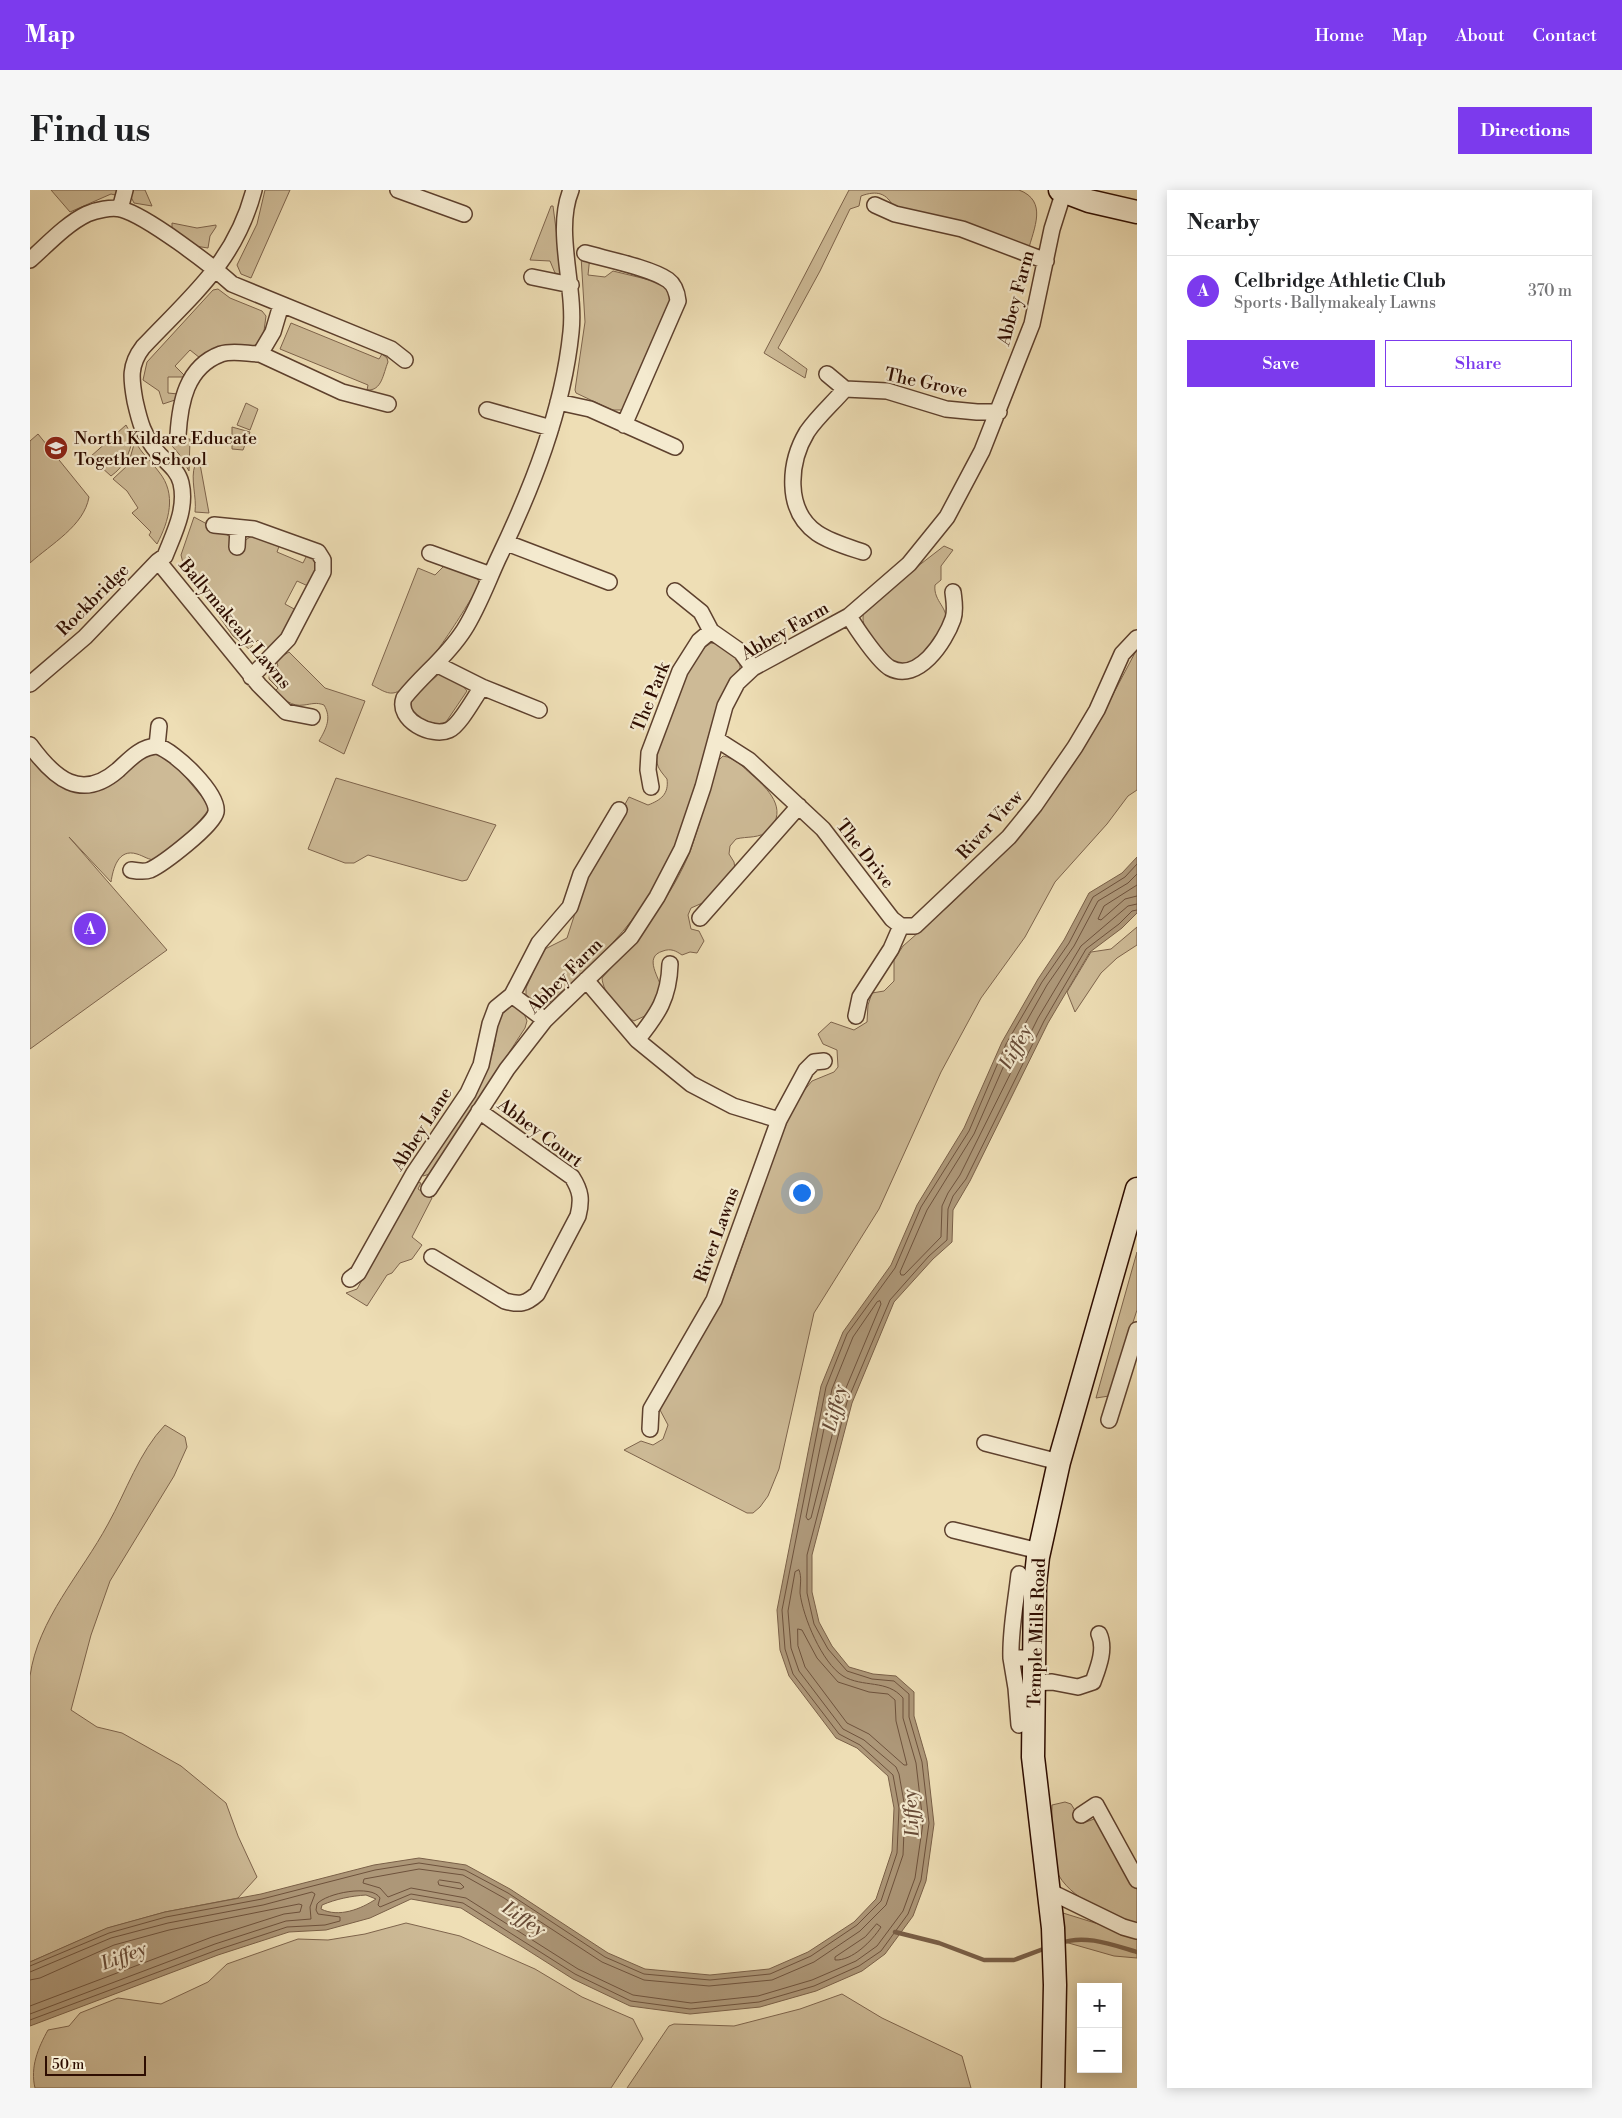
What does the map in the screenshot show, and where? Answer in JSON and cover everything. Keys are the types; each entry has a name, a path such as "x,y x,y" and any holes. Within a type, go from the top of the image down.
{"street":[{"path":"120,209 125,190"},
{"name":"Ballymakealy Lawns","path":"254,190 243,227 217,270 138,354 130,379 139,422 158,452 177,472 183,493 180,520 165,556 158,560 251,677 286,712 312,717"},
{"path":"398,190 464,214"},
{"path":"482,687 454,727 447,731 437,731 408,721 403,710 404,698 438,665 467,625 507,543 551,428 569,352 573,318 563,214 570,190"},
{"path":"1062,191 1089,201 1137,212"},
{"name":"Abbey Farm","path":"429,1189 506,1069 545,1020 631,937 657,898 682,850 703,787 725,706 737,683 753,668 849,616 909,564 946,517 982,451 999,412 1032,324 1062,191"},
{"path":"875,205 895,214 962,229 1046,261"},
{"path":"30,260 86,215 100,210 120,209 137,216 217,270 232,284 391,349 405,360"},
{"path":"585,253 657,275 669,280 676,290 678,301 624,425"},
{"path":"532,277 570,285"},
{"path":"260,354 273,332 281,305"},
{"path":"178,435 182,403 187,384 204,364 221,354 233,352 260,354 342,392 388,404"},
{"path":"827,374 845,389 808,431 794,458 792,475 795,497 802,517 816,532 863,552"},
{"name":"The Grove","path":"845,389 887,391 946,409 999,412"},
{"path":"558,402 590,410 675,447"},
{"path":"487,410 551,428"},
{"path":"214,525 254,529 279,536 318,552 323,560 323,572 288,639 251,677"},
{"path":"237,547 238,528"},
{"path":"507,543 609,582"},
{"path":"430,553 491,575"},
{"name":"Rockbridge","path":"30,684 85,638 158,560"},
{"path":"675,591 701,612 711,631 741,652 753,668"},
{"path":"849,616 888,667 907,672 918,668 945,636 955,608 953,592"},
{"name":"The Park","path":"651,787 648,770 649,752 680,671 699,641 711,631"},
{"name":"River View","path":"901,926 915,926 920,923 1009,837 1035,805 1075,747 1097,710 1122,654 1137,638"},
{"path":"438,665 482,687 539,710"},
{"path":"157,746 159,726"},
{"name":"The Drive","path":"716,739 749,760 822,829 892,919 901,926"},
{"path":"30,745 50,770 70,783 84,786 101,783 140,751 157,746 176,757 213,798 215,815 213,821 161,864 148,871 131,870"},
{"path":"700,918 799,806"},
{"name":"Abbey Lane","path":"350,1279 358,1273 414,1174 468,1093 481,1064 492,1016 496,1008 512,995 540,943 573,902 581,874 619,810"},
{"path":"856,1016 860,997 891,949 901,926"},
{"path":"637,1040 655,1018 669,987 670,964"},
{"path":"586,980 637,1040 691,1084 733,1106 779,1120"},
{"path":"512,995 545,1020"},
{"name":"River Lawns","path":"650,1429 651,1409 714,1300 779,1120 806,1070 814,1062 824,1061"},
{"name":"Abbey Court","path":"432,1258 505,1301 518,1304 528,1302 538,1294 578,1216 581,1202 580,1189 572,1177 479,1111"},
{"name":"Temple Mills Road","path":"1053,2088 1055,1957 1053,1928 1033,1757 1034,1683 1022,1658 1039,1551 1059,1462 1137,1189"},
{"path":"1109,1420 1137,1330"},
{"path":"985,1443 1059,1462"},
{"path":"954,1530 1039,1551"},
{"path":"1018,1725 1016,1688 1022,1658 1010,1637 1015,1615 1019,1574"},
{"path":"1034,1683 1052,1682 1078,1686 1093,1682 1099,1666 1102,1641 1100,1634"},
{"path":"1081,1815 1096,1805 1137,1880"},
{"path":"1049,1891 1123,1928 1137,1932"}],"shaded area":[{"path":"51,190 117,190 115,195 111,194 70,212"},
{"path":"132,190 145,190 152,206 134,203 130,195"},
{"path":"265,190 290,190 251,278 241,274 237,265 257,224"},
{"path":"849,190 1019,190 1028,195 1033,201 1037,216 1028,251 894,208 888,199 881,194 872,193 861,196 859,206 850,209 820,271 778,348 807,369 805,378 764,353"},
{"path":"551,206 553,206 562,275 555,273 550,261 530,260"},
{"path":"172,223 197,228 216,225 216,227 210,236 208,248 195,246 172,231"},
{"path":"581,256 590,256 588,275 605,277 613,271 654,281 669,290 672,300 623,410 612,410 576,393 575,390 585,322"},
{"path":"218,289 230,298 262,311 266,316 264,331 267,332 258,344 253,346 221,346 200,358 190,350 175,366 186,377 168,377 168,393 178,394 175,400 163,404 159,391 143,380 147,362 213,290"},
{"path":"291,323 379,359 382,354 387,358 388,362 379,385 372,390 367,390 368,385 280,349"},
{"path":"246,403 258,409 250,430 237,425"},
{"path":"126,425 133,438 123,464 111,476 90,457"},
{"path":"232,427 250,432 243,450 232,449"},
{"path":"38,434 89,497 81,517 74,526 30,563 30,441"},
{"path":"166,439 190,439 189,471 179,454"},
{"path":"135,441 165,480 168,489 168,517 157,544 149,535 151,532 132,513 138,508 127,491 113,479 128,465"},
{"path":"200,464 209,513 195,512 194,470 195,465"},
{"path":"194,517 231,537 244,541 253,535 281,541 277,552 303,563 309,551 315,555 317,568 308,586 297,581 285,604 296,610 282,637 268,651 258,640 249,649 233,636 184,567 181,555"},
{"path":"944,546 953,550 941,566 941,580 935,585 935,591 944,609 945,623 938,635 918,658 907,665 897,664 884,654 872,639 864,624 864,612 869,604"},
{"path":"445,565 476,576 480,584 471,599 427,664 403,689 390,693 372,685 418,568 435,575"},
{"path":"711,643 733,653 739,661 740,670 721,699 717,709 696,788 670,857 646,900 613,942 549,1003 536,1004 526,995 526,988 545,949 567,938 588,873 628,809 624,806 629,797 648,805 660,799 667,789 667,779 658,766 658,751 685,676 693,662"},
{"path":"1137,649 1137,790 1128,796 1107,824 1055,882 1025,937 981,998 941,1072 879,1209 814,1313 779,1469 768,1496 753,1513 747,1513 624,1450 641,1441 653,1445 663,1439 668,1425 660,1410 662,1404 711,1319 730,1281 782,1134 797,1099 812,1081 834,1072 838,1067 837,1050 823,1044 818,1034 831,1022 854,1030 867,1022 868,1005 872,993 884,991 894,981 894,960 903,946 952,903 1005,851 1101,717"},
{"path":"289,652 325,688 365,701 344,754 319,741 326,728 328,719 324,705 316,703 295,705 288,702 275,691 278,688 269,679 270,674 278,666 276,660"},
{"path":"439,674 463,686 467,691 446,722 441,725 416,718 411,709 411,698"},
{"path":"160,754 177,767 207,803 209,809 206,819 156,860 137,854 125,854 115,866 111,882 69,837 167,950 30,1049 30,757 44,773 62,785 78,792 92,792 103,788 134,763 146,757"},
{"path":"723,756 739,763 769,793 776,807 775,822 765,833 758,836 736,839 730,846 729,854 734,862 735,869 707,901 691,908 688,915 691,929 699,931 704,941 697,953 690,952 682,955 668,950 657,954 653,963 661,989 647,1015 634,1021 613,1002 605,990 602,978 641,933 674,884 691,849 718,761"},
{"path":"336,778 496,825 467,880 462,881 368,855 354,863 345,863 308,849"},
{"path":"1137,927 1137,945 1117,958 1101,973 1075,1012 1067,992 1091,952 1111,949"},
{"path":"512,1006 523,1011 527,1021 525,1028 430,1174 423,1176 420,1172 458,1116 484,1071 493,1049 498,1022 505,1011"},
{"path":"417,1182 421,1183 418,1189 432,1198 412,1237 422,1245 412,1259 400,1263 392,1273 387,1275 367,1306 346,1293 357,1289"},
{"path":"1137,1252 1137,1310 1109,1396 1096,1398"},
{"path":"165,1425 185,1437 187,1447 174,1476 110,1581 91,1635 71,1710 97,1727 122,1733 181,1766 226,1803 238,1836 257,1877 238,1898 165,1912 108,1928 30,1962 30,1676 35,1655 51,1616 115,1512 148,1447"},
{"path":"1065,1802 1071,1804 1083,1823 1097,1818 1137,1890 1137,1925 1103,1910 1080,1897 1070,1890 1056,1870 1052,1856 1052,1805"},
{"path":"1063,1913 1137,1936 1137,1958 1114,1956 1065,1942"},
{"path":"406,1923 460,1936 535,1969 582,1997 633,2019 643,2039 611,2088 35,2088 34,2065 48,2030 69,2026 80,2013 118,1998 161,2004 208,1982 227,1964 298,1939 328,1940 365,1934"},
{"path":"842,1994 882,2018 962,2056 971,2088 627,2088 669,2026 674,2024 734,2026 800,2009"}],"water":[{"name":"Liffey","path":"1137,857 1137,913 1122,928 1090,952 1048,1023 970,1181 953,1210 952,1242 933,1259 894,1302 852,1403 812,1555 812,1592 819,1622 832,1646 849,1667 873,1674 896,1676 914,1692 914,1716 927,1761 934,1824 926,1881 913,1916 885,1954 862,1971 816,1991 760,2007 690,2014 630,2006 573,1979 461,1908 411,1899 370,1918 326,1930 289,1932 218,1955 30,2026 30,1962 107,1928 165,1912 261,1894 374,1865 419,1858 466,1865 510,1889 608,1953 645,1969 710,1975 769,1969 808,1952 854,1922 876,1899 892,1851 894,1808 888,1776 857,1748 836,1738 789,1676 780,1650 777,1610 821,1386 843,1332 891,1265 917,1205 964,1128 1002,1042 1038,979 1064,940 1089,893 1122,873","holes":["366,1895 376,1899 350,1911 335,1913 321,1909 322,1905 349,1897"]}],"waterway":[{"path":"895,1932 939,1943 984,1960 1014,1960 1046,1948"},
{"path":"1061,1943 1089,1940 1137,1952"}],"place":[{"name":"North Kildare Educate Together School","path":"56,448"},
{"name":"Celbridge Athletic Club","path":"90,929"}]}
